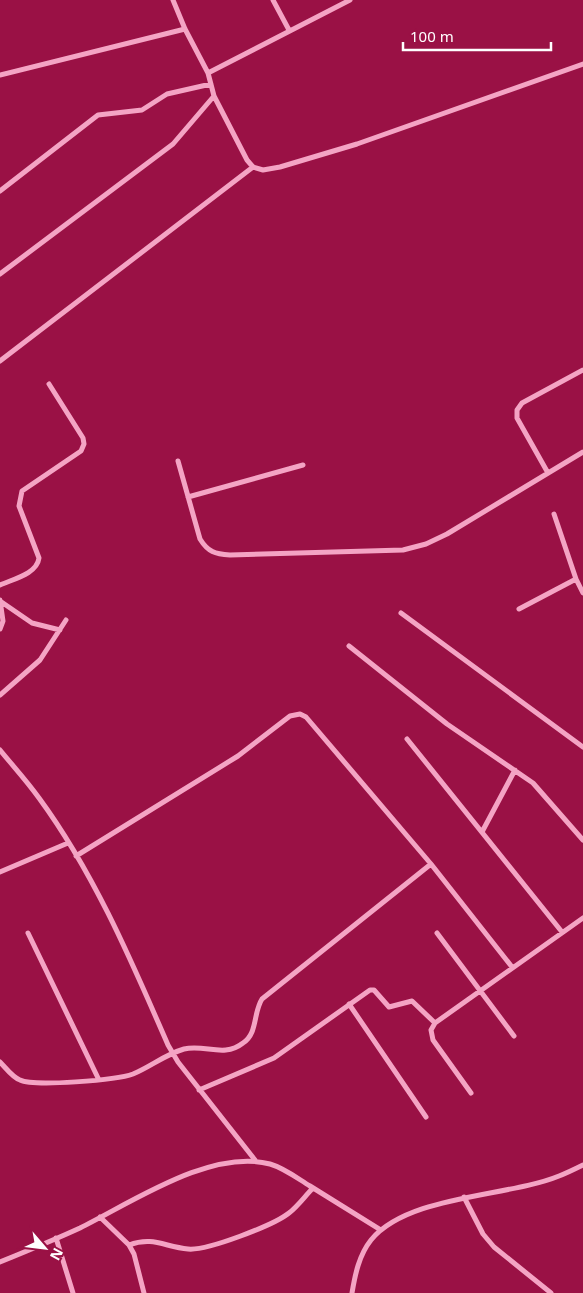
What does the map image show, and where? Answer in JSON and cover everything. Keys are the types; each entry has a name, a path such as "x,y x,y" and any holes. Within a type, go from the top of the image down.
{"street":[{"path":"173,0 185,29 208,73 214,96 247,160 253,167 263,170 280,167 357,144 583,64"},
{"path":"274,0 288,30"},
{"path":"208,73 347,1"},
{"path":"0,75 185,29"},
{"path":"0,191 98,115 142,110 167,94 211,84"},
{"path":"0,274 173,144 214,96"},
{"path":"0,361 253,167"},
{"path":"548,473 517,418 518,410 522,403 583,370"},
{"path":"0,585 34,570 38,565 39,558 19,506 22,491 81,450 84,444 83,438 49,384"},
{"path":"178,462 200,539 206,549 216,554 403,550 426,544 447,534 583,452"},
{"path":"188,497 303,465"},
{"path":"554,514 576,579 583,593"},
{"path":"519,609 576,579"},
{"path":"0,600 3,621 0,629"},
{"path":"0,600 32,623 60,630"},
{"path":"401,613 583,747"},
{"path":"0,695 40,660 66,620"},
{"path":"349,646 447,724 533,783 583,840"},
{"path":"76,856 238,756 290,716 300,714 306,717 431,864 512,967"},
{"path":"407,739 562,932"},
{"path":"0,750 40,798 76,856 116,928 174,1054 199,1090 255,1160"},
{"path":"482,832 515,770"},
{"path":"0,872 68,843"},
{"path":"0,1062 19,1080 30,1084 119,1078 133,1074 190,1048 229,1050 245,1042 251,1035 257,1007 262,999 431,864"},
{"path":"471,1092 433,1040 431,1030 435,1023 583,918"},
{"path":"437,932 514,1036"},
{"path":"28,933 99,1080"},
{"path":"199,1090 274,1058 365,991 374,990 389,1007 415,1002 435,1023"},
{"path":"349,1004 426,1117"},
{"path":"0,1262 56,1238 155,1188 184,1176 211,1166 255,1160 273,1164 381,1230"},
{"path":"352,1293 359,1261 370,1241 381,1230 424,1209 464,1197 558,1177 583,1165"},
{"path":"129,1245 146,1240 190,1250 212,1245 274,1222 289,1213 313,1188"},
{"path":"464,1197 483,1234 494,1247 551,1293"},
{"path":"100,1217 129,1245 134,1254 144,1293"},
{"path":"56,1238 73,1293"}]}
